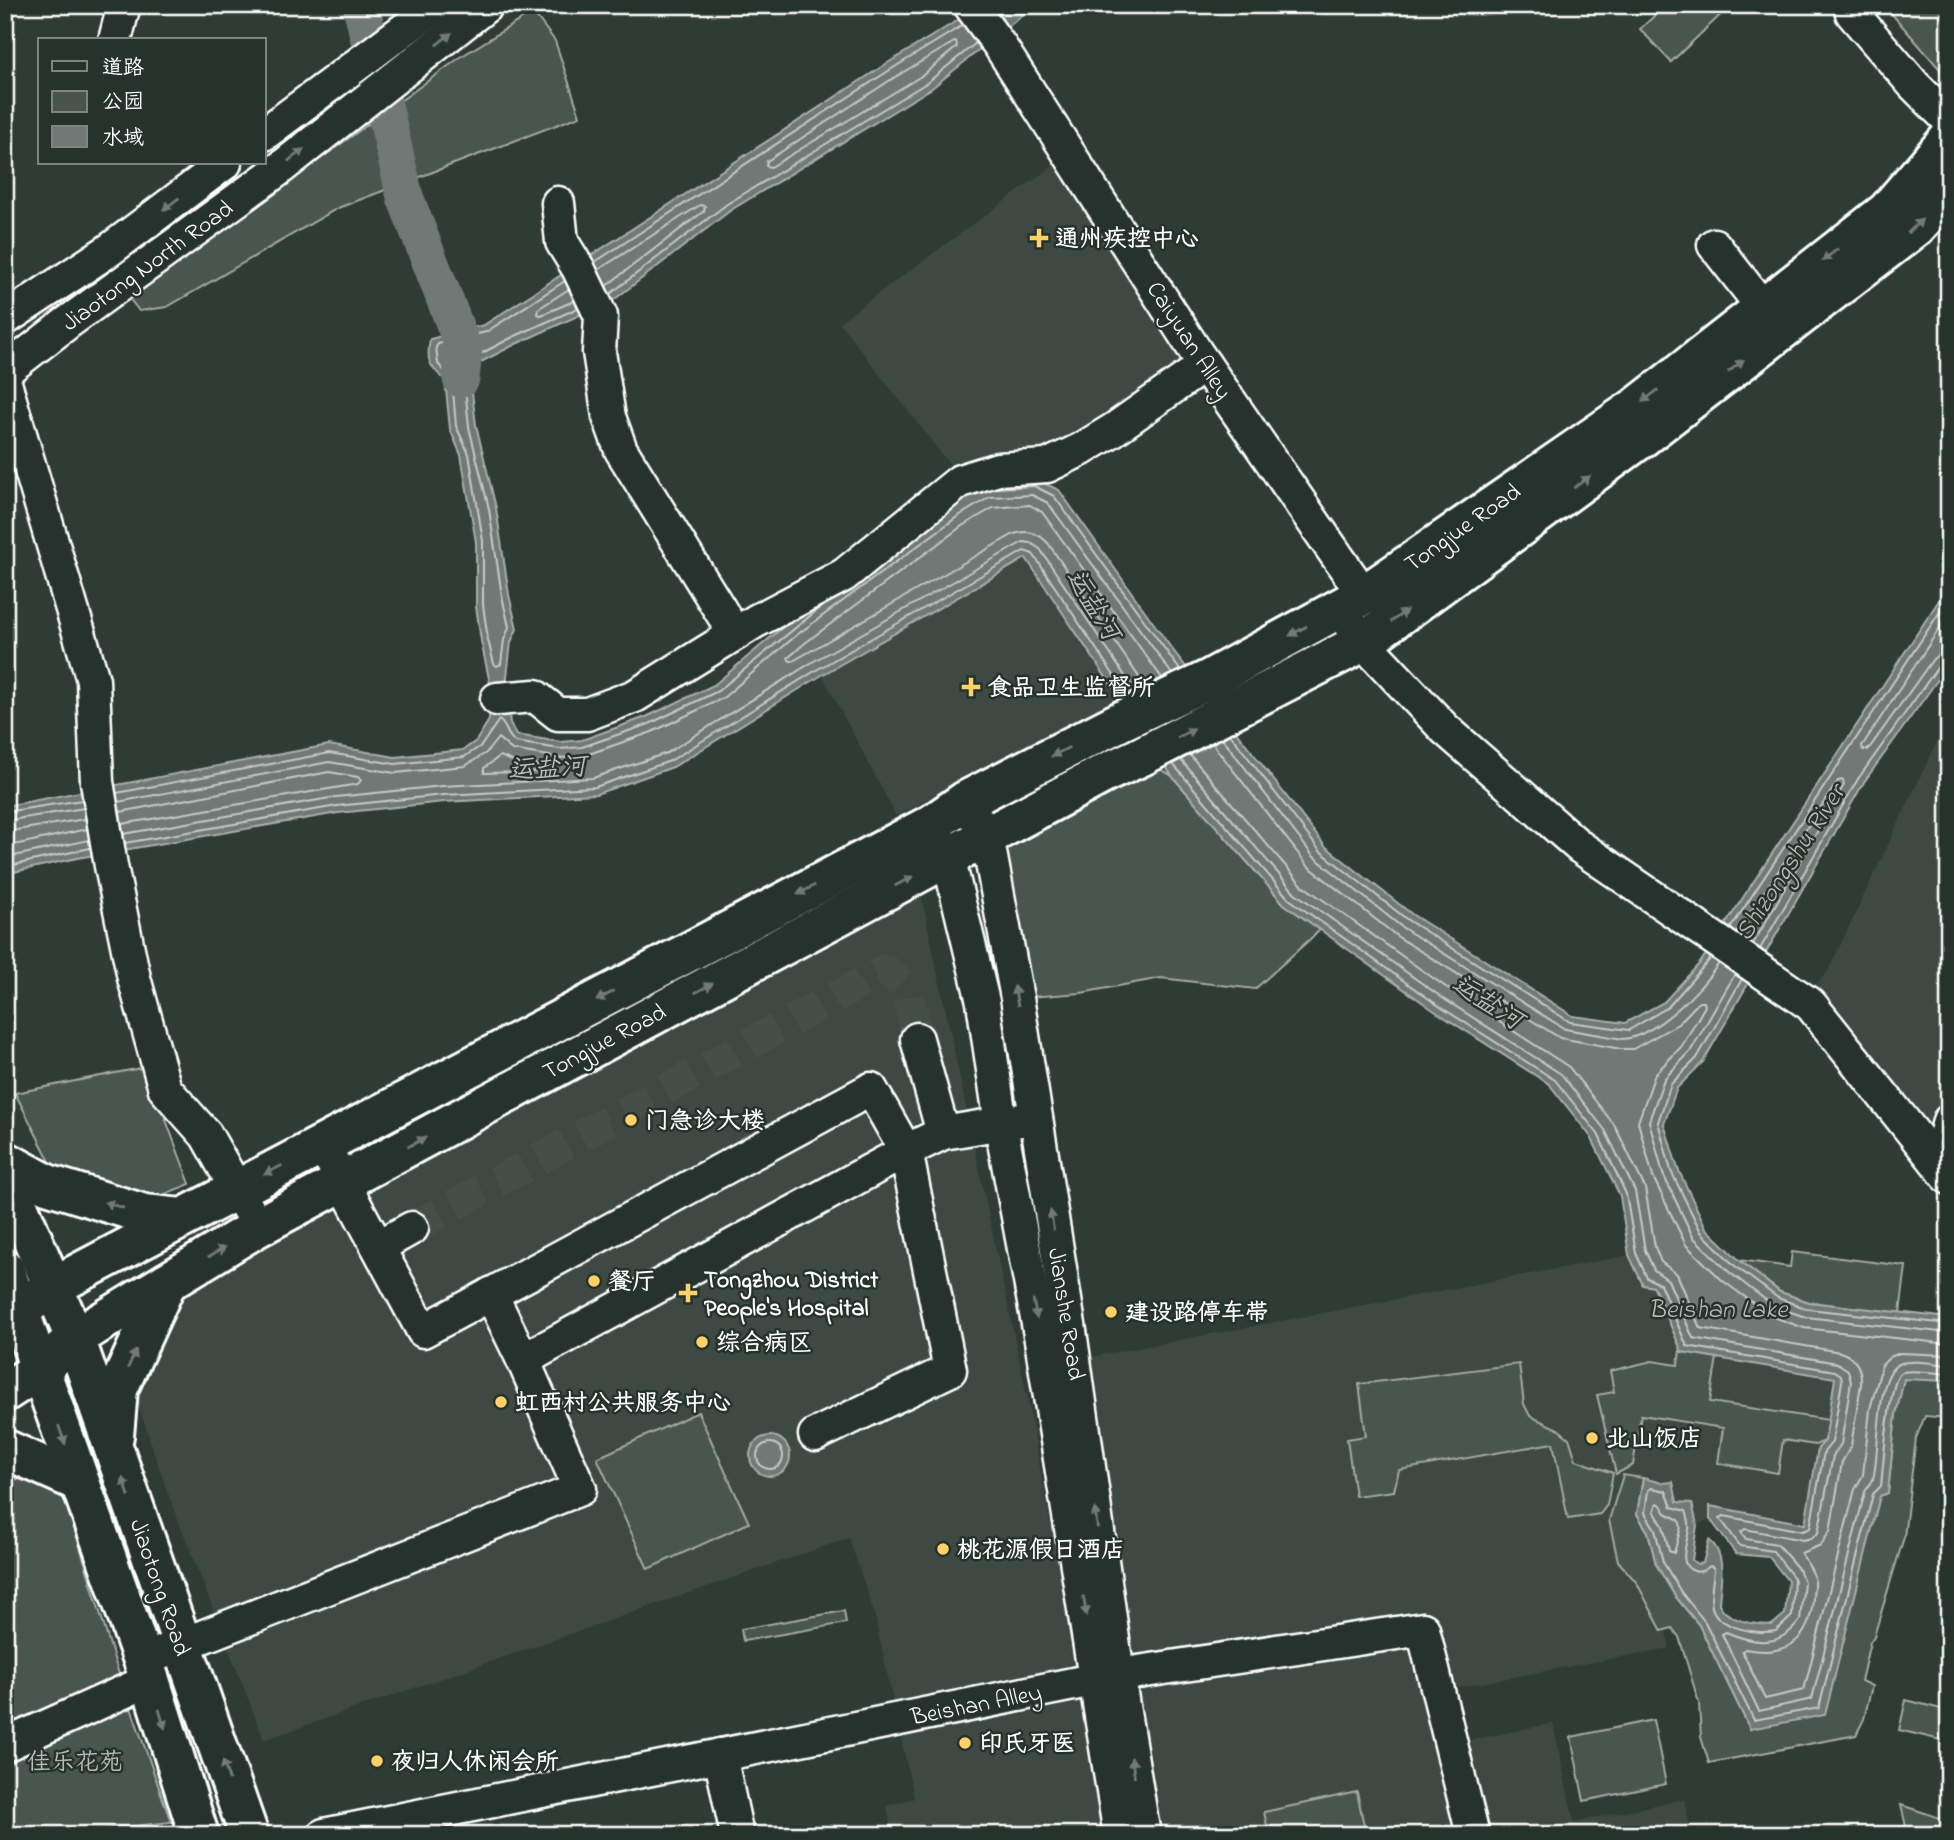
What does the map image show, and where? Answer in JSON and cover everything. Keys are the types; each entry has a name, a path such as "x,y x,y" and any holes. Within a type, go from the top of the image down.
{"main road":[{"name":"Tongjue Road","path":"39,1370 75,1338 258,1227 940,841 965,801 1208,680 1352,601 1638,405 1704,354 1887,211 1949,139"},
{"name":"Tongjue Road","path":"13,1315 52,1287 181,1217 323,1145 940,841 987,836 1363,642 1643,438 1916,227 1949,191"},
{"path":"5,1161 47,1184 144,1214 181,1217"},
{"path":"5,1175 52,1287"},
{"path":"5,1270 13,1315"},
{"path":"113,1448 118,1390 167,1282"},
{"name":"Jiaotong Road","path":"52,1287 75,1338 249,1835"},
{"name":"Jiaotong Road","path":"13,1315 39,1370 147,1670 199,1835"},
{"path":"5,1392 39,1370"},
{"path":"5,1449 79,1482"}],"street":[{"path":"116,38 124,5"},
{"path":"266,132 437,5"},
{"name":"Jiaotong North Road","path":"5,371 278,170 487,5"},
{"name":"Caiyuan Alley","path":"970,5 1000,46 1205,365 1352,601 1363,642 1445,729 1580,848 1811,1005 1943,1171"},
{"path":"1850,5 1852,13 1914,85 1949,120"},
{"name":"Jiaotong North Road","path":"5,319 108,250 224,164"},
{"path":"558,202 562,242 601,316 599,352 609,416 621,450 735,634"},
{"path":"1714,245 1763,308"},
{"path":"497,699 535,696 558,714 587,714 635,696 735,634 844,575 960,481 998,469 1047,466 1113,430 1205,365"},
{"path":"5,383 93,680 97,782 111,866 134,978 166,1089 206,1135 258,1227"},
{"name":"Jianshe Road","path":"965,801 987,836 1017,998 1070,1331 1107,1677 1120,1835"},
{"name":"Jianshe Road","path":"940,841 983,1002 1002,1131 1041,1340 1107,1677 1144,1835"},
{"path":"916,1039 943,1133"},
{"path":"323,1145 423,1331 871,1089 906,1151 950,1370 815,1435"},
{"path":"523,1360 943,1133 1036,1118"},
{"path":"1943,1171 1949,1121"},
{"path":"378,1247 412,1228"},
{"path":"5,1745 147,1670 580,1489 491,1294"},
{"name":"Beishan Alley","path":"324,1835 1107,1677 1423,1629 1473,1835"},
{"path":"720,1755 737,1835"}],"shaded area":[{"name":"通州疾控中心","path":"1069,154 1200,359 1071,442 1041,453 968,467 949,464 839,322"},
{"name":"食品卫生监督所","path":"1026,557 1122,699 896,816 822,675"},
{"path":"1949,716 1949,1121 1938,1164 1800,999 1827,973"},
{"name":"Tongzhou District People's Hospital","path":"919,884 1028,1401 1107,1835 892,1835 887,1806 914,1798 874,1613 849,1538 264,1740 168,1494 115,1336 326,1205"},
{"path":"1629,1255 1643,1284 1654,1287 1682,1352 1836,1378 1825,1441 1818,1448 1805,1524 1710,1506 1710,1519 1697,1525 1691,1504 1677,1502 1675,1495 1662,1484 1644,1478 1637,1514 1670,1648 1438,1691 1451,1744 1553,1723 1574,1822 1684,1799 1692,1835 1144,1835 1074,1360"}],"green space":[{"path":"1666,5 1731,5 1671,62 1640,29"},
{"path":"1884,5 1949,5 1949,76 1945,75"},
{"path":"533,12 555,41 580,116 338,208 167,307 139,311 129,298 462,56"},
{"path":"1140,757 1172,776 1284,904 1320,930 1255,989 1161,978 1081,993 1017,998 987,836"},
{"path":"146,1067 190,1184 125,1210 61,1183 15,1093"},
{"path":"1792,1252 1906,1266 1900,1313 1809,1302 1780,1292 1739,1260 1790,1267"},
{"path":"1680,1351 1717,1357 1710,1402 1829,1420 1825,1441 1815,1445 1783,1440 1778,1473 1718,1463 1723,1428 1641,1415 1633,1465 1616,1474 1597,1395 1614,1392 1610,1371 1652,1361 1678,1365"},
{"path":"1519,1364 1524,1404 1530,1416 1558,1429 1569,1438 1576,1460 1613,1473 1607,1505 1600,1514 1568,1519 1553,1443 1399,1470 1394,1491 1355,1496 1347,1439 1366,1436 1359,1384"},
{"path":"1904,1378 1949,1381 1949,1418 1925,1416 1916,1438 1904,1537 1870,1642 1861,1681 1872,1686 1864,1719 1856,1735 1709,1763 1701,1737 1699,1703 1679,1637 1672,1628 1662,1631 1637,1583 1618,1561 1609,1520 1623,1475 1643,1478 1637,1514 1648,1532 1656,1564 1675,1596 1699,1625 1750,1729 1880,1495 1888,1493 1896,1414"},
{"path":"698,1412 749,1523 648,1569 597,1458"},
{"name":"佳乐花苑","path":"5,1476 63,1491 116,1665 171,1822 51,1835 5,1835"},
{"path":"844,1611 846,1623 743,1641 741,1629"},
{"path":"1906,1700 1949,1711 1949,1742 1899,1730"},
{"path":"1653,1720 1666,1784 1584,1801 1571,1737"},
{"path":"1357,1792 1366,1835 1269,1835 1264,1812"},
{"path":"1901,1805 1949,1821 1949,1831 1934,1835 1908,1835"}],"water":[{"path":"983,5 1035,5 932,88 731,210 615,299 469,368 476,425 496,508 517,629 511,642 506,685 510,723 516,735 561,742 582,740 646,717 714,685 789,622 948,504 986,481 1035,479 1059,490 1169,645 1325,846 1413,915 1573,1016 1625,1023 1664,1002 1700,963 1949,585 1949,664 1864,782 1703,1062 1677,1088 1664,1124 1678,1169 1706,1228 1739,1260 1780,1292 1809,1302 1949,1318 1949,1381 1904,1379 1896,1414 1888,1493 1880,1496 1825,1715 1750,1729 1699,1625 1675,1596 1656,1564 1648,1532 1637,1514 1643,1478 1662,1483 1673,1482 1677,1502 1692,1503 1697,1525 1692,1560 1697,1564 1703,1563 1709,1540 1719,1553 1722,1569 1719,1604 1723,1610 1742,1621 1772,1625 1785,1614 1788,1581 1769,1557 1736,1554 1710,1519 1710,1506 1805,1524 1818,1448 1825,1441 1835,1378 1682,1352 1654,1287 1643,1285 1629,1255 1620,1196 1591,1137 1549,1084 1436,1012 1284,904 1172,776 1026,558 822,675 673,767 596,794 444,802 338,813 77,858 5,874 5,806 329,745 395,757 463,750 476,741 489,720 491,688 476,606 476,542 461,455 450,429 445,380 430,363 430,339 484,325 886,64"},
{"path":"770,1436 784,1442 790,1456 784,1470 770,1476 756,1470 750,1456 756,1442"}],"waterway":[{"path":"361,5 405,197 464,349 461,379"}],"tunnel":[{"path":"412,1228 885,970 908,991 917,1039"}],"place":[{"name":"通州疾控中心","path":"1039,238"},
{"name":"食品卫生监督所","path":"971,687"},
{"name":"门急诊大楼","path":"631,1120"},
{"name":"餐厅","path":"594,1281"},
{"name":"Tongzhou District People's Hospital","path":"688,1293"},
{"name":"建设路停车带","path":"1111,1312"},
{"name":"综合病区","path":"702,1342"},
{"name":"虹西村公共服务中心","path":"501,1402"},
{"name":"北山饭店","path":"1592,1438"},
{"name":"桃花源假日酒店","path":"943,1549"},
{"name":"印氏牙医","path":"965,1743"},
{"name":"夜归人休闲会所","path":"377,1761"}],"water label":[{"name":"运盐河","path":"1094,604"},
{"name":"运盐河","path":"547,767"},
{"name":"Shizongshu River","path":"1789,862"},
{"name":"运盐河","path":"1488,1001"},
{"name":"Beishan Lake","path":"1718,1308"}]}
